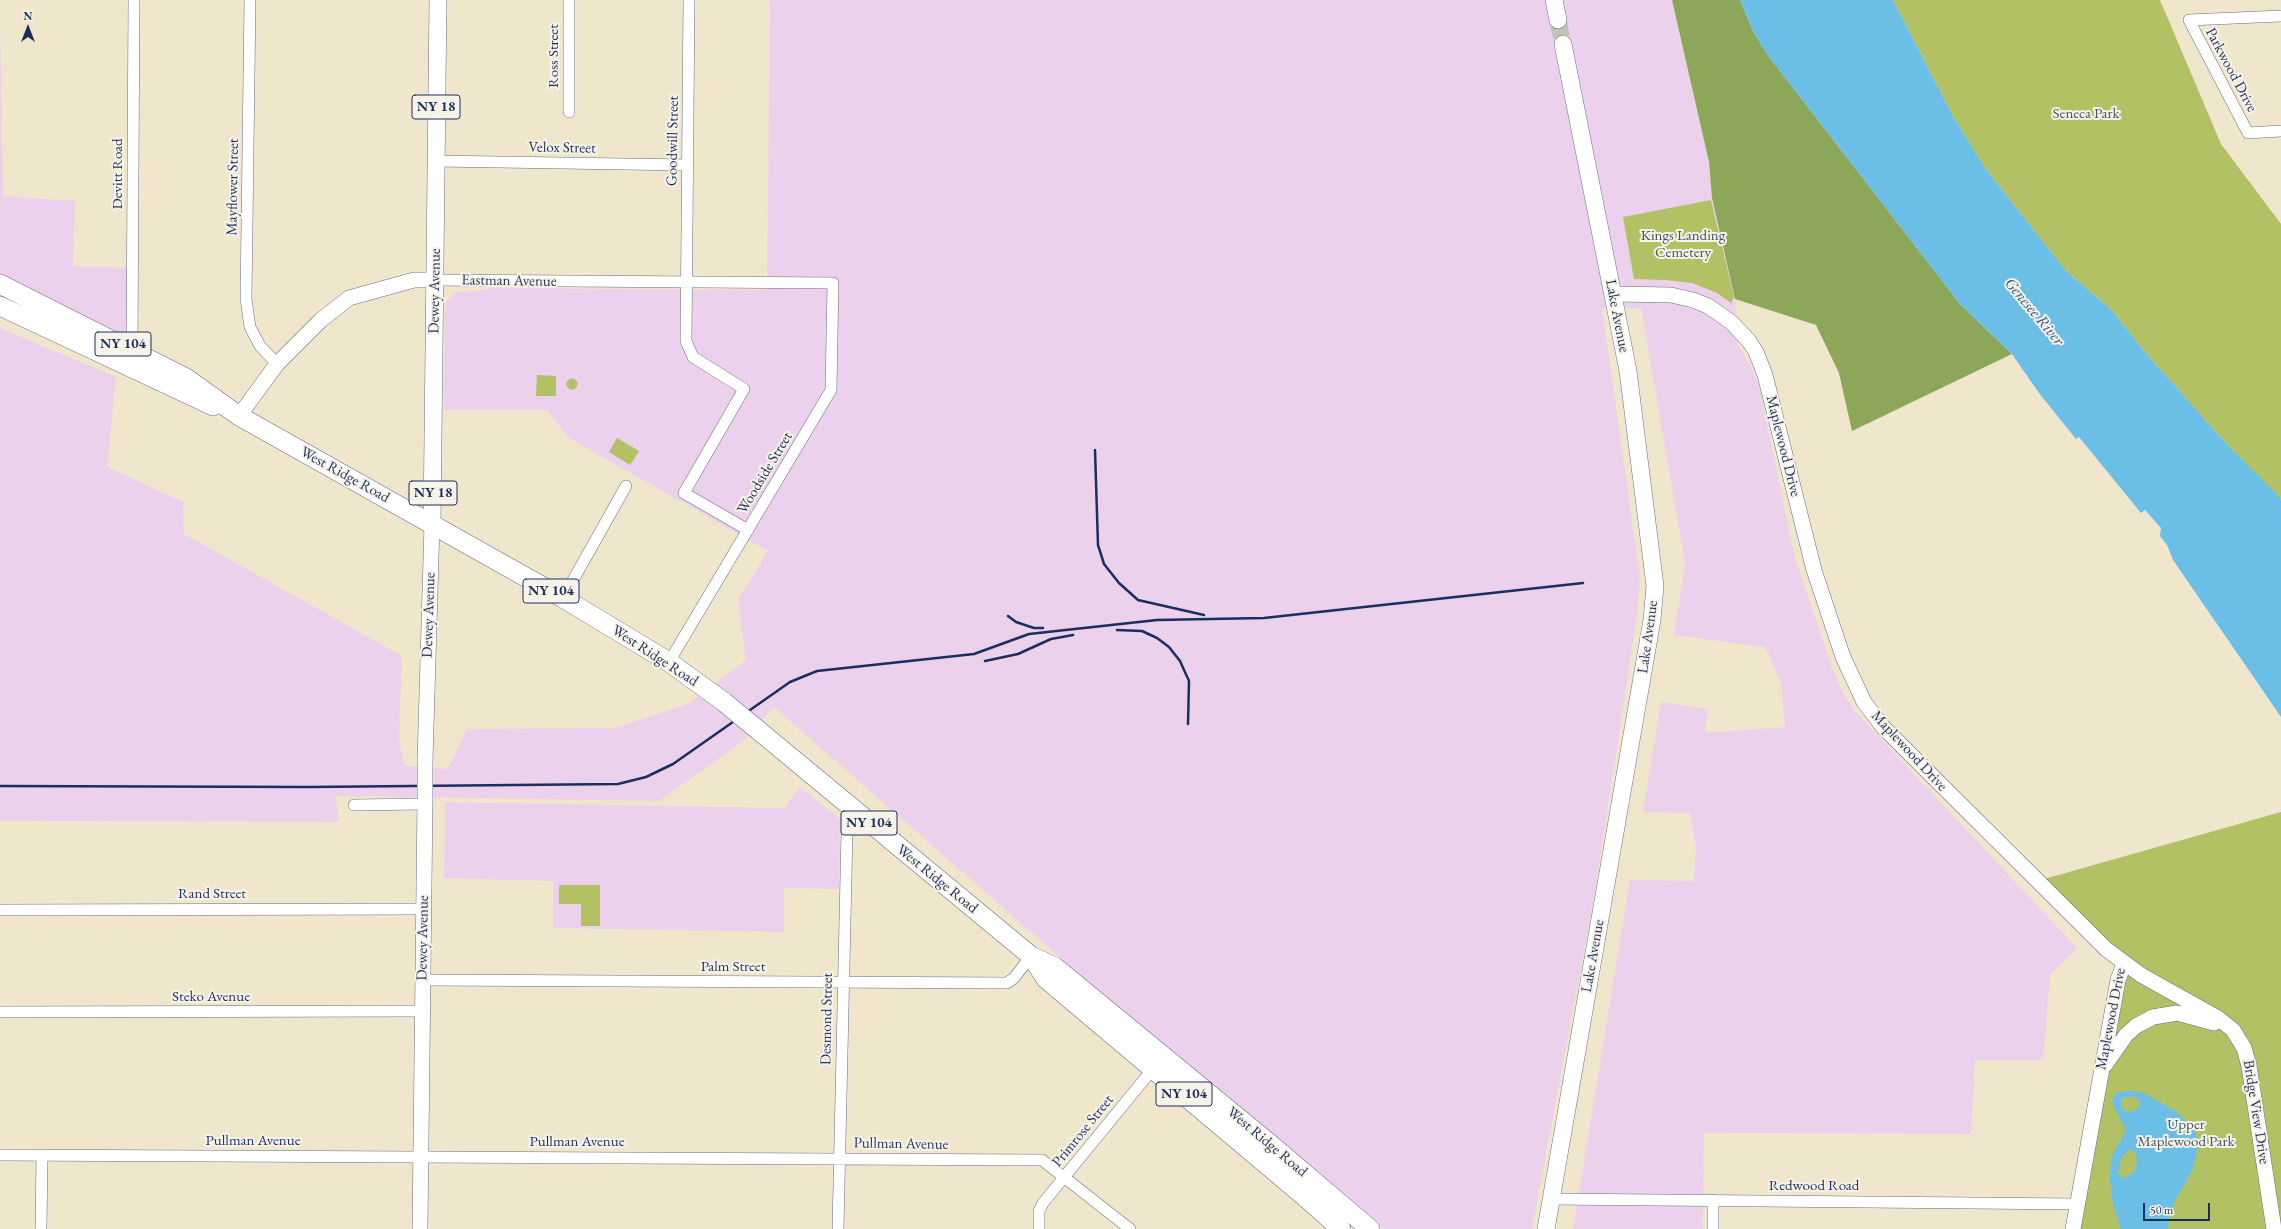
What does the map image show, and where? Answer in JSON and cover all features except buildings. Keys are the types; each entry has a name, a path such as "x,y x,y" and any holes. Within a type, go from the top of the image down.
{"highway":[{"name":"West Ridge Road","path":"0,284 132,349 186,378 239,416 563,598 669,662 724,702 1031,956 1055,967 1158,1063 1341,1229"},
{"name":"West Ridge Road","path":"0,306 193,398 239,416"},
{"name":"West Ridge Road","path":"1158,1063 1269,1143 1366,1228"}],"main road":[{"name":"Dewey Avenue","path":"432,524 438,0"},
{"path":"1554,0 1558,20"},
{"name":"Lake Avenue","path":"1546,1229 1654,603 1653,561 1633,404 1563,44"}],"street":[{"name":"Devitt Road","path":"132,349 134,0"},
{"name":"Mayflower Street","path":"250,0 246,299 250,327 260,346 277,364"},
{"name":"Ross Street","path":"569,0 569,112"},
{"name":"Goodwill Street","path":"689,0 686,341 688,350 701,364 744,389 684,493 748,530"},
{"name":"Parkwood Drive","path":"2281,16 2189,20 2248,133 2281,131"},
{"name":"Velox Street","path":"436,161 687,165"},
{"name":"Eastman Avenue","path":"239,416 277,364 321,320 349,298 387,286 414,280 833,284"},
{"name":"Woodside Street","path":"669,662 831,390 833,284"},
{"name":"Maplewood Drive","path":"1612,294 1671,295 1693,300 1708,306 1731,322 1749,341 1756,352 1765,375 1814,570 1843,656 1864,702 1883,727 2095,939 2124,964 2118,980 2072,1229"},
{"path":"563,598 626,486"},
{"name":"Dewey Avenue","path":"420,1229 425,761 432,524"},
{"path":"354,805 425,802"},
{"name":"Desmond Street","path":"838,1229 842,983 847,832 853,810"},
{"name":"Rand Street","path":"0,910 424,909"},
{"name":"Palm Street","path":"423,980 1007,983 1014,978 1031,956"},
{"name":"Bridge View Drive","path":"2124,964 2218,1018 2236,1034 2244,1048 2249,1066 2274,1229"},
{"name":"Steko Avenue","path":"0,1012 422,1011"},
{"path":"2100,1077 2110,1056 2122,1039 2136,1026 2153,1017 2171,1014 2192,1016 2223,1026 2236,1034"},
{"name":"Primrose Street","path":"1039,1229 1040,1208 1158,1063"},
{"name":"Pullman Avenue","path":"0,1155 1042,1160 1130,1229"},
{"path":"42,1155 42,1229"},
{"name":"Redwood Road","path":"1551,1199 2077,1204"},
{"path":"1713,1200 1713,1229"}],"shaded area":[{"path":"770,0 1672,0 1709,162 1712,198 1735,299 1738,346 1751,366 1760,389 1794,555 1832,667 1841,689 1854,710 2077,948 2050,975 2043,1060 1975,1060 1971,1134 1704,1133 1703,1229 1573,1229 1630,880 1694,881 1696,848 1690,813 1643,812 1661,702 1708,709 1705,733 1785,727 1781,682 1765,647 1674,635 1685,563 1641,308 1602,308 1640,577 1637,616 1594,897 1532,1229 1384,1229 1120,1010 774,707 742,742 659,801 336,796 339,822 0,821 0,328 116,377 107,467 183,502 184,534 402,656 399,739 404,766 448,769 467,729 614,728 688,704 746,660 738,600 768,551 569,438 547,410 444,410 445,309 446,302 455,293 496,288 767,290"},
{"path":"0,21 3,196 75,201 73,266 132,268 132,349 0,285"},
{"path":"800,787 840,819 839,889 784,888 784,932 553,928 553,881 444,878 445,802 784,808"}],"green space":[{"path":"1672,0 1740,0 1753,31 1767,54 1960,304 2012,354 1852,431 1839,373 1816,325 1735,299 1712,198 1709,162"},
{"name":"Seneca Park","path":"1893,0 2160,0 2221,144 2281,224 2281,500 2224,441 2145,352 2111,309 2067,272 1985,168 1953,116"},
{"name":"Kings Landing Cemetery","path":"1711,200 1734,297 1731,303 1717,293 1692,283 1634,279 1623,217"},
{"path":"537,375 556,376 556,396 536,396"},
{"path":"572,378 576,380 578,384 576,388 572,390 568,388 566,384 568,380"},
{"path":"617,438 639,451 630,465 609,452"},
{"name":"Upper Maplewood Park","path":"2281,812 2281,1229 2073,1229 2124,964 2037,881"},
{"path":"559,885 600,885 600,926 581,926 581,904 559,904"}],"water":[{"name":"Genesee River","path":"1740,0 1893,0 1953,116 1985,168 2067,272 2111,309 2145,352 2224,441 2277,494 2281,500 2281,717 2173,560 2167,545 2160,536 2161,528 2145,510 2141,513 2079,437 2076,439 2039,393 2012,354 1960,304 1767,54 1753,31"},
{"path":"2132,1091 2144,1093 2177,1112 2195,1131 2198,1149 2193,1169 2175,1201 2169,1216 2168,1229 2121,1229 2113,1204 2110,1181 2111,1158 2126,1130 2112,1102 2114,1096 2118,1092","holes":["2131,1096 2139,1099 2140,1106 2134,1111 2126,1112 2121,1106 2121,1099","2133,1150 2137,1157 2136,1169 2129,1176 2122,1178 2118,1172 2121,1158 2128,1151"]}],"tunnel":[{"path":"1558,20 1563,44"}],"railway":[{"path":"1095,450 1098,545 1104,564 1119,583 1138,600 1204,615"},
{"path":"0,786 309,787 618,784 646,777 673,764 790,682 817,671 974,654 1029,634 1157,620 1264,618 1583,583"},
{"path":"1008,616 1016,622 1034,628 1043,628"},
{"path":"1117,630 1142,631 1157,638 1169,647 1180,661 1189,681 1188,724"},
{"path":"985,661 1018,654 1051,639 1073,635"}]}
